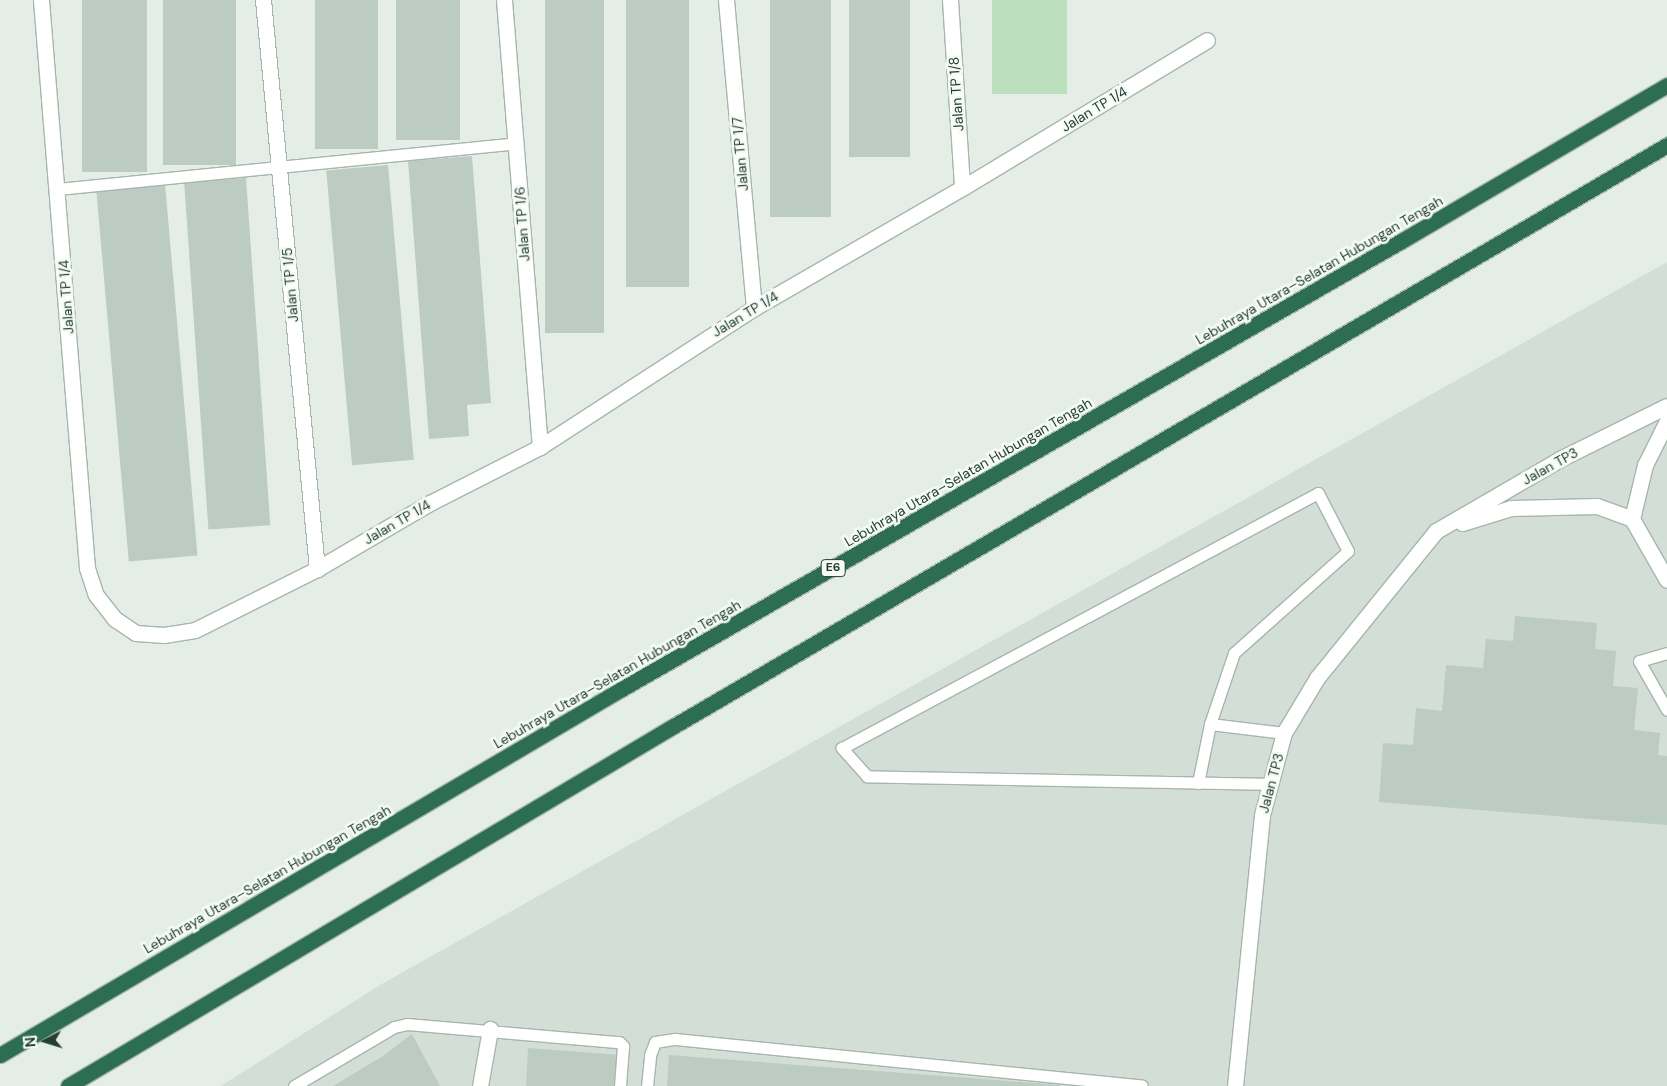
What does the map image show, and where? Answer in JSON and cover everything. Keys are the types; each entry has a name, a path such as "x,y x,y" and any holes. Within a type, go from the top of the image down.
{"highway":[{"name":"Lebuhraya Utara–Selatan Hubungan Tengah","path":"0,1055 618,691 1386,250 1667,85"},
{"path":"68,1086 680,722 1667,146"}],"street":[{"name":"Jalan TP 1/4","path":"41,0 58,189 83,537 87,568 96,595 115,619 136,633 164,635 195,630 316,569 428,504 540,447 754,308 962,188 1207,40"},
{"name":"Jalan TP 1/5","path":"263,0 316,569"},
{"name":"Jalan TP 1/6","path":"504,0 540,447"},
{"name":"Jalan TP 1/7","path":"726,0 754,308"},
{"name":"Jalan TP 1/8","path":"950,0 962,188"},
{"name":"Jalan TP3","path":"1235,1086 1262,815 1284,733 1317,678 1436,531 1560,459 1667,406"},
{"path":"1667,421 1645,465 1632,519 1667,580"},
{"name":"Jalan TP3","path":"1436,531 1511,508 1550,505 1597,506 1632,519"},
{"path":"480,1086 490,1029"}],"lane":[{"path":"58,189 516,143"},
{"path":"1198,783 1210,724 1234,653 1348,551 1318,493 842,748 867,776 1198,783 1270,784"},
{"path":"1667,653 1639,661 1667,710"},
{"path":"1210,724 1284,733"},
{"path":"294,1086 394,1027 407,1024 490,1029 619,1042 623,1046 620,1086"},
{"path":"647,1086 650,1055 656,1042 675,1039 1142,1086"}],"shaded area":[{"path":"1667,262 1667,1086 221,1086 380,985"}],"green space":[{"path":"992,0 1067,0 1067,94 992,94"}],"building":[{"path":"82,0 147,0 147,172 82,172"},
{"path":"163,0 236,0 236,165 163,165"},
{"path":"315,0 378,0 378,149 315,149"},
{"path":"396,0 460,0 460,140 396,140"},
{"path":"545,0 604,0 604,333 545,333"},
{"path":"626,0 689,0 689,287 626,287"},
{"path":"770,0 831,0 831,217 770,217"},
{"path":"849,0 910,0 910,157 849,157"},
{"path":"472,156 491,403 467,405 469,436 429,439 408,161"},
{"path":"388,165 414,460 352,465 326,170"},
{"path":"246,178 270,525 208,529 184,182"},
{"path":"165,184 198,556 129,562 96,190"},
{"path":"1515,616 1597,623 1595,649 1616,651 1613,686 1638,688 1634,730 1660,733 1658,755 1667,756 1667,825 1379,802 1383,743 1413,745 1416,708 1442,711 1446,665 1483,668 1486,639 1513,641"},
{"path":"412,1034 440,1086 333,1086 383,1056"},
{"path":"528,1048 619,1055 616,1086 526,1086"},
{"path":"669,1055 1060,1085 1060,1086 667,1086"}]}
